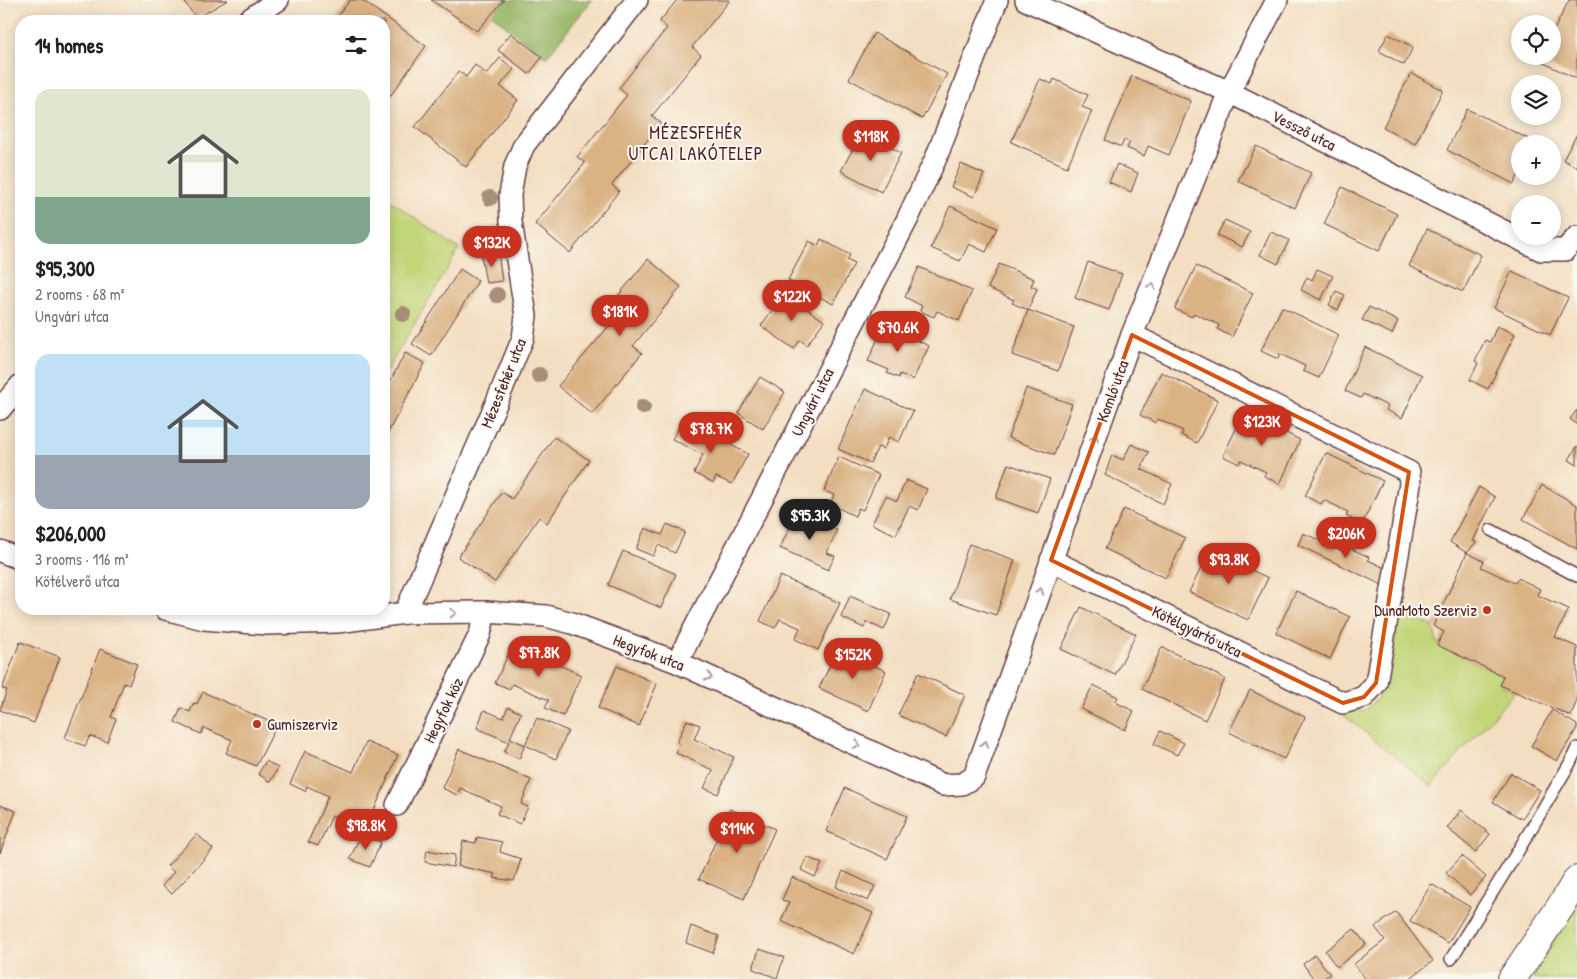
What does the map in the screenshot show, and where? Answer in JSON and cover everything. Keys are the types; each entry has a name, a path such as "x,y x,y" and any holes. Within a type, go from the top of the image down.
{"street":[{"path":"256,15 278,0"},
{"name":"Mézesfehér utca","path":"404,613 498,399 522,338 526,316 511,222 510,195 514,166 524,145 637,0"},
{"name":"Ungvári utca","path":"677,662 907,220 936,158 997,0"},
{"name":"Vessző utca","path":"1026,0 1229,92 1541,250 1565,250 1577,237"},
{"name":"Komló utca","path":"962,784 974,777 1132,335 1229,92 1277,0"},
{"name":"Kötélgyártó utca","path":"1051,560 1343,703 1364,697 1376,683 1410,484 1408,472 1132,335"},
{"path":"0,409 15,392"},
{"path":"0,551 15,557"},
{"name":"Hegyfok utca","path":"390,615 485,612 546,616 572,623 677,662 943,785 962,784"},
{"name":"Hegyfok köz","path":"397,806 480,634 485,612"},
{"name":"Hegyfok utca","path":"188,615 204,619 266,624 337,622 389,615"},
{"path":"1512,979 1577,880"}],"lane":[{"path":"1491,530 1577,576"},
{"path":"1451,959 1523,844 1577,748"}],"highlighted area":[{"path":"1132,335 1409,472 1376,683 1364,697 1343,703 1051,560"}],"green space":[{"path":"504,0 592,0 546,58 491,14"},
{"path":"390,200 459,249 390,365"},
{"path":"1399,613 1433,626 1438,645 1503,676 1500,685 1515,692 1431,786 1334,707 1364,711 1377,699 1392,665"},
{"path":"1577,901 1577,979 1533,979 1536,972"}],"building":[{"path":"183,0 228,0 201,15 194,15"},
{"path":"350,0 362,0 383,15 339,15"},
{"path":"431,0 504,0 477,31"},
{"path":"677,0 730,0 692,47 701,55 652,116 661,123 612,185 619,191 570,253 535,224 585,163 577,157 627,95 619,88 667,28 660,21"},
{"path":"1569,0 1577,0 1577,79 1548,65 1561,65 1561,16"},
{"path":"390,20 426,46 390,97"},
{"path":"511,33 542,57 529,74 498,50"},
{"path":"874,33 947,74 922,119 849,79"},
{"path":"1388,34 1413,47 1404,65 1379,51"},
{"path":"500,58 514,69 500,86 518,100 466,167 415,127 459,71 466,77 475,65 487,74"},
{"path":"1411,73 1443,90 1415,144 1383,127"},
{"path":"1132,76 1191,101 1169,155 1148,146 1144,156 1127,148 1130,142 1124,140 1121,147 1105,140"},
{"path":"1040,79 1052,84 1054,79 1088,95 1082,107 1092,111 1067,167 1011,142"},
{"path":"1467,109 1521,135 1511,135 1511,182 1447,150"},
{"path":"862,132 901,153 881,192 841,171"},
{"path":"1577,134 1577,167 1563,160"},
{"path":"1256,146 1311,173 1295,208 1238,181"},
{"path":"961,164 984,174 974,197 951,187"},
{"path":"1117,164 1138,173 1131,192 1109,182"},
{"path":"1342,187 1397,214 1379,251 1324,224"},
{"path":"950,206 997,228 986,252 969,244 960,261 931,248"},
{"path":"1225,220 1250,232 1242,247 1217,235"},
{"path":"1427,229 1481,255 1463,292 1409,266"},
{"path":"1271,232 1289,240 1278,264 1260,255"},
{"path":"821,239 850,255 847,260 854,264 833,304 788,280 809,241 818,246"},
{"path":"498,252 502,281 486,283 481,255"},
{"path":"648,259 681,287 633,346 642,353 592,414 558,386 609,326 600,318"},
{"path":"1088,262 1122,274 1109,310 1075,298"},
{"path":"999,264 1034,279 1031,286 1037,289 1028,310 1012,303 1014,300 988,288"},
{"path":"1196,266 1253,293 1232,337 1217,329 1219,325 1194,313 1192,317 1175,309"},
{"path":"919,267 972,291 959,321 937,311 934,317 920,311 922,306 905,297"},
{"path":"460,269 478,281 431,356 412,344"},
{"path":"1317,269 1333,276 1321,300 1301,290 1307,277 1312,280"},
{"path":"1512,271 1568,298 1550,335 1494,308"},
{"path":"1336,291 1345,295 1338,310 1329,305"},
{"path":"784,293 824,321 807,345 800,340 794,349 761,326"},
{"path":"1282,307 1339,335 1319,378 1303,371 1305,366 1280,354 1278,359 1261,351"},
{"path":"1369,307 1398,321 1392,334 1362,320"},
{"path":"1028,310 1074,327 1058,371 1012,355"},
{"path":"884,325 929,346 913,380 900,374 899,378 887,373 889,370 868,361"},
{"path":"1497,326 1515,334 1488,389 1470,380 1478,363 1475,361 1485,340 1490,342"},
{"path":"1365,347 1422,375 1402,418 1386,410 1388,406 1363,394 1361,398 1345,391"},
{"path":"405,353 425,363 390,429 390,382"},
{"path":"1161,372 1218,400 1197,443 1181,435 1183,431 1158,419 1156,423 1140,415"},
{"path":"760,377 785,392 763,429 738,413"},
{"path":"1026,388 1072,404 1054,455 1008,438"},
{"path":"865,389 913,411 899,442 889,437 884,449 878,447 870,463 838,449"},
{"path":"1577,410 1577,425 1570,419"},
{"path":"1244,412 1300,440 1280,484 1264,476 1266,472 1241,460 1239,464 1223,456"},
{"path":"683,420 748,454 732,484 716,477 713,483 694,473 703,455 672,439"},
{"path":"554,437 589,460 547,523 539,517 495,582 458,557 502,492 512,499"},
{"path":"1131,444 1149,452 1141,469 1172,484 1163,504 1105,475 1112,455 1123,460"},
{"path":"1577,446 1577,465 1569,460"},
{"path":"1326,453 1383,481 1362,524 1346,516 1348,512 1324,500 1321,504 1305,496"},
{"path":"839,457 879,475 863,510 858,508 855,516 830,504 834,495 824,491"},
{"path":"1008,464 1050,479 1038,513 996,498"},
{"path":"906,480 927,489 918,510 909,506 896,535 872,524 886,496 897,501"},
{"path":"1542,485 1577,505 1577,549 1523,519"},
{"path":"1479,487 1495,497 1473,541 1476,542 1467,553 1450,542"},
{"path":"1124,509 1185,538 1166,578 1105,549"},
{"path":"797,512 837,530 827,553 835,556 828,570 780,548"},
{"path":"667,524 685,532 675,553 658,545 653,556 636,549 645,528 662,535"},
{"path":"1303,533 1347,553 1349,548 1369,557 1368,560 1389,570 1382,585 1298,545"},
{"path":"969,544 1015,560 996,615 950,599"},
{"path":"1210,550 1268,578 1248,620 1189,592"},
{"path":"623,551 676,574 661,608 608,585"},
{"path":"1467,553 1484,561 1481,567 1515,583 1518,578 1540,589 1537,595 1569,609 1555,637 1577,647 1577,700 1571,716 1500,685 1503,676 1437,645 1444,632 1433,626"},
{"path":"780,576 840,603 818,650 795,639 800,628 780,619 775,628 760,621"},
{"path":"1296,591 1350,617 1330,659 1276,633"},
{"path":"850,596 891,614 884,630 867,622 864,628 841,617"},
{"path":"1081,607 1136,634 1115,675 1061,649"},
{"path":"20,642 60,657 34,723 0,710 7,690 2,689"},
{"path":"513,644 581,675 563,716 545,708 549,700 512,684 510,689 495,683"},
{"path":"1162,647 1225,679 1205,720 1142,689"},
{"path":"100,649 137,664 129,685 124,683 111,717 116,719 107,742 90,736 85,746 65,738"},
{"path":"838,649 886,671 868,711 819,688"},
{"path":"617,666 657,684 639,726 598,708"},
{"path":"918,673 965,695 946,737 898,715"},
{"path":"1093,685 1118,697 1115,702 1134,711 1125,730 1081,709"},
{"path":"1250,690 1305,717 1284,759 1229,732"},
{"path":"203,692 277,725 256,766 226,753 232,740 204,728 201,734 175,722 181,708 190,712 194,703 197,704"},
{"path":"508,707 521,713 510,738 525,745 519,759 504,752 509,742 477,728 484,710 503,718"},
{"path":"1552,710 1577,725 1557,761 1531,746"},
{"path":"537,718 568,731 556,759 525,745"},
{"path":"687,720 700,725 694,739 734,757 718,794 704,788 713,770 676,753 680,744 677,742"},
{"path":"1160,731 1184,743 1177,755 1154,744"},
{"path":"366,742 398,755 368,824 349,816 346,822 332,816 318,846 308,842 328,796 307,786 305,791 290,784 305,751 353,772"},
{"path":"459,749 531,780 521,804 528,807 520,824 497,814 501,806 460,788 457,795 442,788"},
{"path":"266,761 278,768 270,782 258,774"},
{"path":"1511,773 1540,790 1522,819 1493,802"},
{"path":"845,788 907,816 887,859 826,831"},
{"path":"0,805 16,811 0,853"},
{"path":"730,809 775,829 744,899 699,879"},
{"path":"1461,810 1490,834 1476,852 1447,828"},
{"path":"197,834 213,849 172,894 162,886 174,872 167,866"},
{"path":"361,834 381,842 370,867 350,859"},
{"path":"477,837 502,842 500,852 521,859 514,881 494,878 496,874 458,866 463,841 476,843"},
{"path":"427,850 455,855 453,867 425,862"},
{"path":"1462,856 1486,877 1470,895 1446,873"},
{"path":"807,857 822,864 815,877 801,870"},
{"path":"843,871 875,886 868,901 836,887"},
{"path":"792,877 873,913 854,954 781,921 789,903 782,900"},
{"path":"1431,884 1470,907 1448,943 1410,921"},
{"path":"1396,912 1433,961 1409,979 1366,979 1354,964 1385,940 1375,927"},
{"path":"691,926 719,936 713,953 686,943"},
{"path":"1354,929 1366,944 1337,967 1325,951"},
{"path":"759,949 784,957 777,978 753,969"},
{"path":"1315,955 1330,974 1323,979 1314,979 1303,964"}],"place":[{"name":"DunaMoto Szerviz","path":"1487,610"},
{"name":"Gumiszerviz","path":"257,724"}],"district":[{"name":"MÉZESFEHÉR UTCAI LAKÓTELEP","path":"696,142"}]}
